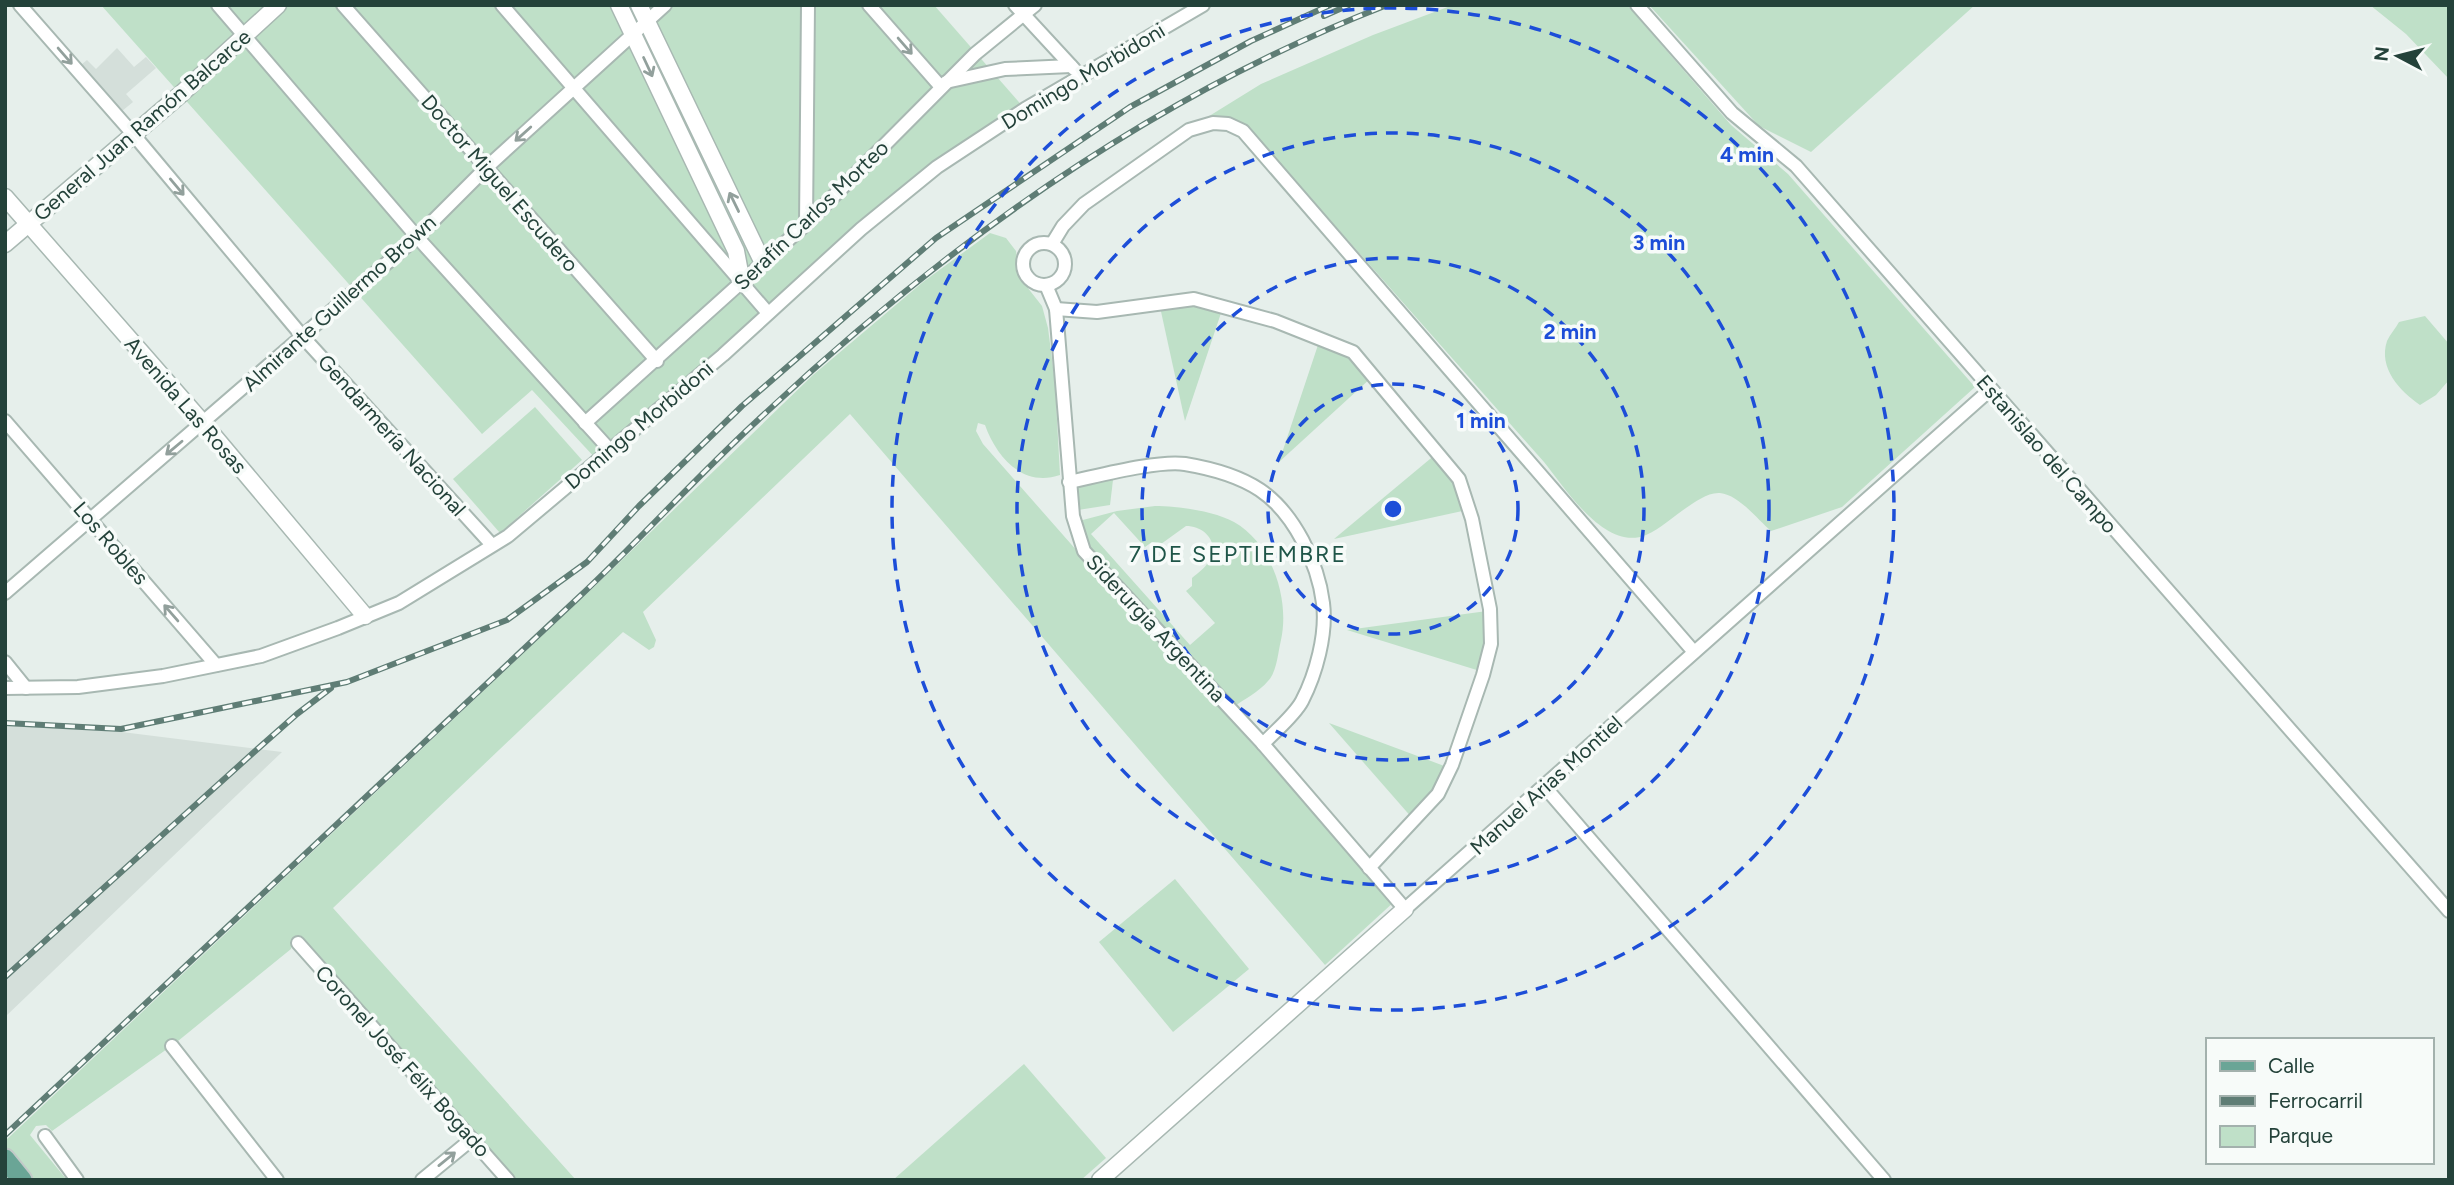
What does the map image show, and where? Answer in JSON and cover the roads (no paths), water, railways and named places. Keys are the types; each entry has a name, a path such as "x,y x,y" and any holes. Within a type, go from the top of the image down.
{"main road":[{"path":"5,1159 22,1180"}],"street":[{"name":"Gendarmería Nacional","path":"20,5 133,134 303,337 492,545"},
{"path":"218,5 417,237 610,450"},
{"name":"General Juan Ramón Balcarce","path":"5,244 246,36 278,5"},
{"name":"Doctor Miguel Escudero","path":"343,5 657,361"},
{"path":"502,5 768,313"},
{"path":"619,5 736,251 742,283"},
{"path":"639,5 763,263"},
{"name":"Almirante Guillermo Brown","path":"5,593 417,237 486,168 665,5"},
{"path":"806,224 808,5"},
{"path":"869,5 944,85 1006,69 1075,71"},
{"name":"Serafín Carlos Morteo","path":"585,424 806,224 1019,10 1035,5"},
{"name":"Domingo Morbidoni","path":"5,688 78,687 163,676 261,656 399,603 508,536 723,355 861,229 937,167 1075,71 1203,5"},
{"name":"Estanislao del Campo","path":"1637,5 1732,113 1796,166 2449,911"},
{"path":"1019,10 1075,71"},
{"path":"1046,285 1060,279 1066,265 1063,255 1052,244 1063,226 1084,204 1189,130 1213,123 1228,124 1243,131 1694,652"},
{"name":"Avenida Las Rosas","path":"5,197 203,423 365,616"},
{"name":"Siderurgia Argentina","path":"1052,244 1032,247 1027,251 1023,262 1029,279 1046,285 1056,309 1069,482 1078,536 1090,560 1263,744 1405,909"},
{"path":"1056,309 1097,312 1194,299 1275,321 1353,352 1459,479 1472,519 1490,609 1491,644 1460,743 1438,794 1369,868"},
{"name":"Manuel Arias Montiel","path":"1100,1180 1990,389"},
{"name":"Los Robles","path":"5,421 216,665"},
{"path":"1069,482 1145,468 1185,464 1221,473 1261,491 1292,523 1307,548 1321,593 1322,635 1302,703 1263,744"},
{"path":"5,662 26,688"},
{"path":"1544,786 1884,1180"},
{"name":"Coronel José Félix Bogado","path":"298,943 508,1180"},
{"path":"172,1046 277,1180"},
{"path":"45,1136 77,1180"},
{"path":"422,1180 472,1139"}],"railway":[{"path":"5,723 121,729 347,682 507,620 587,562 639,506 742,406 936,238 1130,107 1251,41 1330,5"},
{"path":"1324,16 1349,5"},
{"path":"5,1135 578,598 758,420 828,356 901,295 975,237 1132,131 1215,84 1299,42 1387,5"},
{"path":"5,977 253,753 331,688"}],"district":[{"name":"7 DE SEPTIEMBRE","path":"1238,554"}]}
